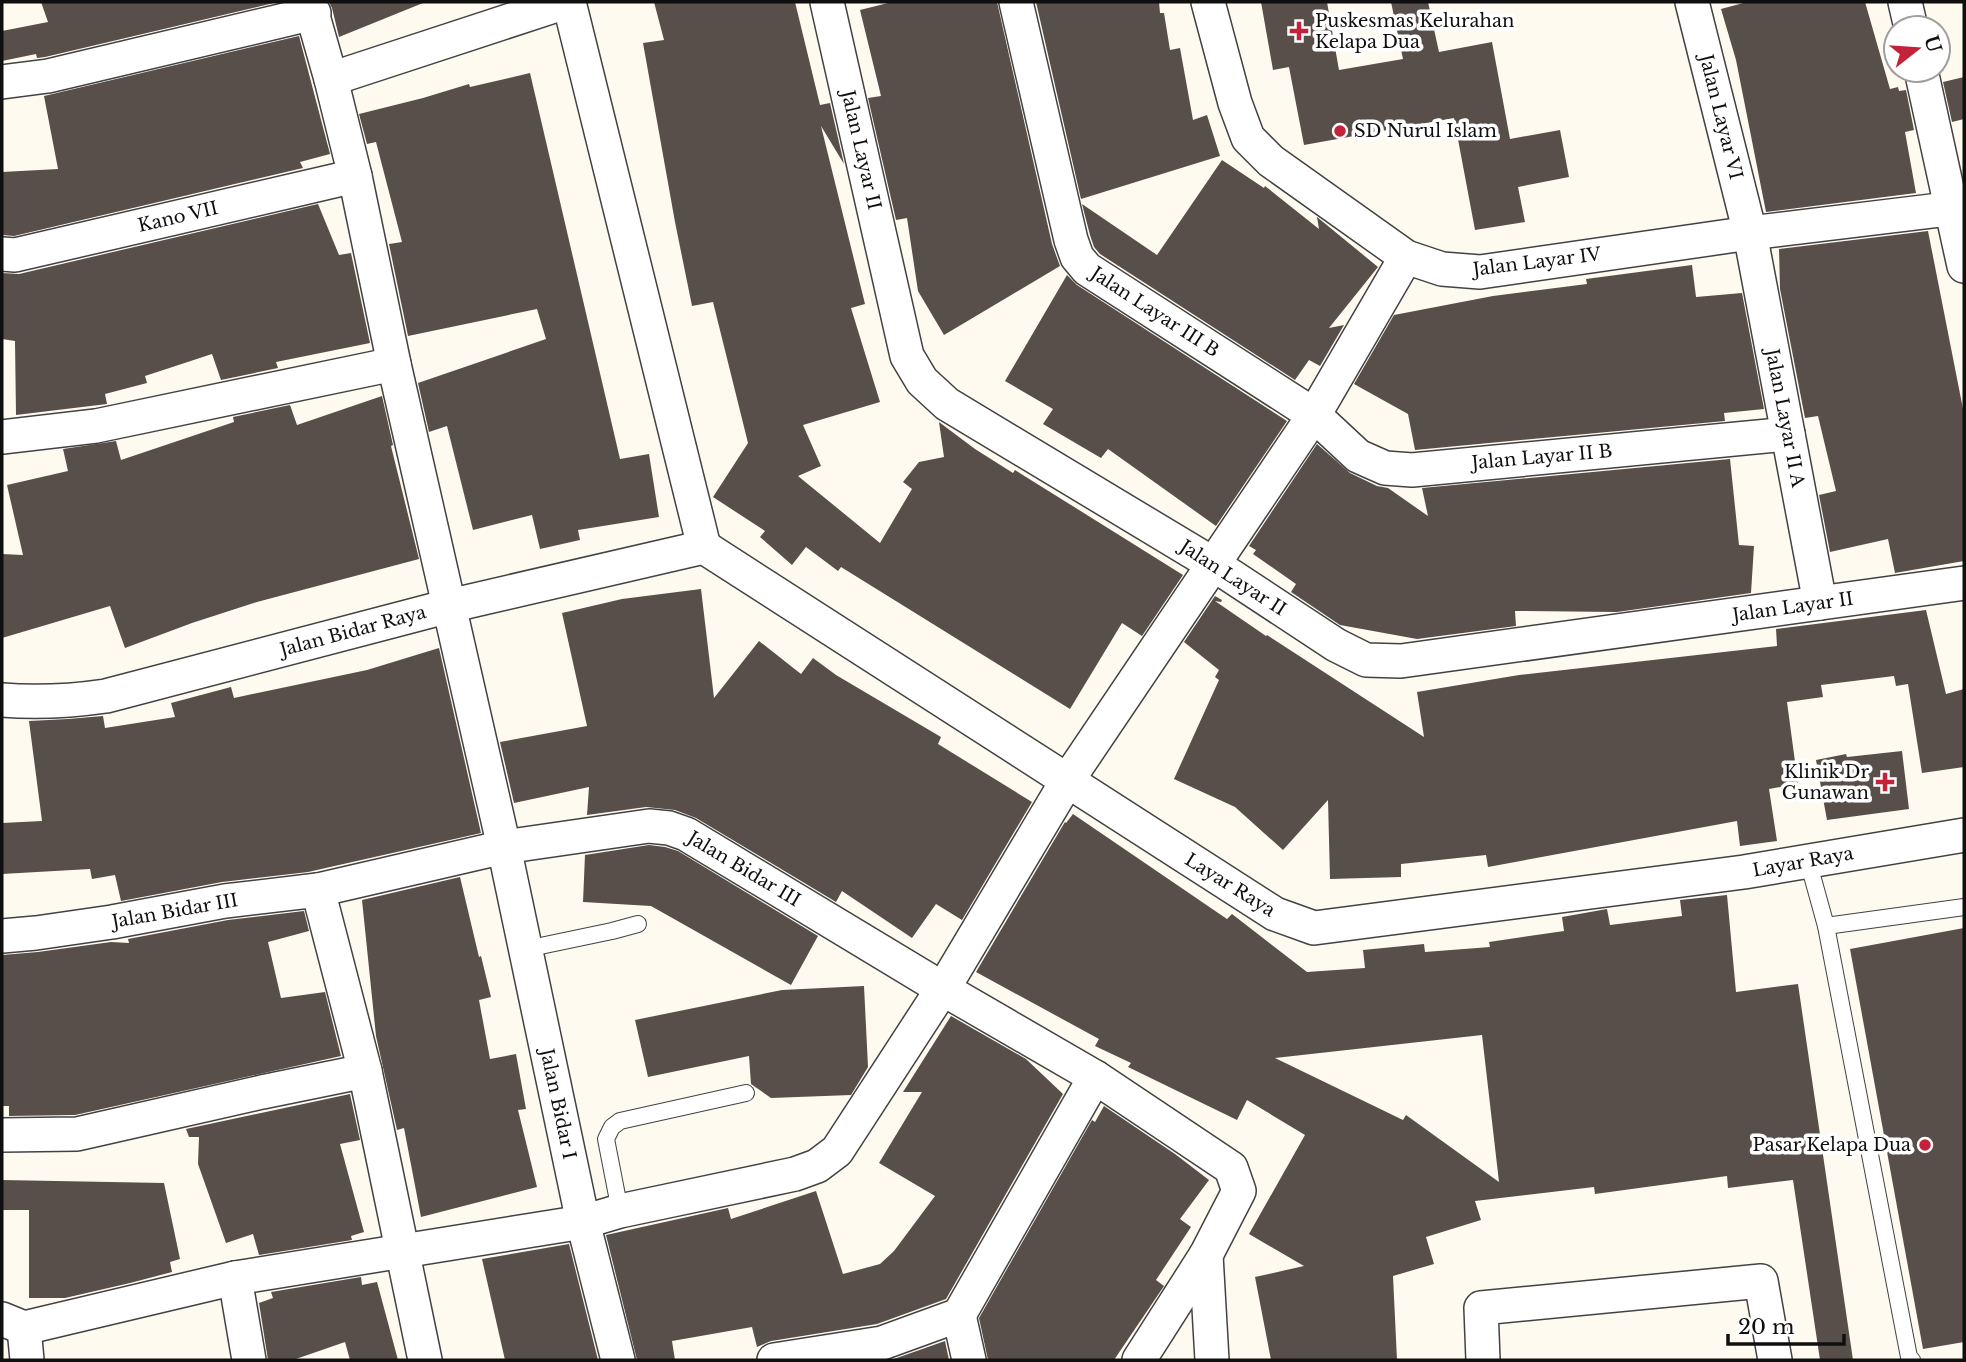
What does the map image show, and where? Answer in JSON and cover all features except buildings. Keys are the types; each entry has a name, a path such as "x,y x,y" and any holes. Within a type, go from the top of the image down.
{"street":[{"path":"331,79 568,2 704,547"},
{"name":"Jalan Layar II","path":"827,2 907,356 922,381 947,404 1213,564 1336,645 1366,660 1401,661 1964,583"},
{"name":"Jalan Layar III B","path":"1016,2 1070,240 1077,257 1087,269 1314,415"},
{"name":"Jalan Layar IV","path":"1208,2 1235,103 1248,138 1271,161 1406,257 1442,269 1480,272 1751,233 1958,208"},
{"name":"Jalan Layar VI","path":"1692,2 1751,233"},
{"path":"2,82 48,76 312,8"},
{"name":"Jalan Bidar I","path":"312,8 355,176 394,364 504,847 583,1222 618,1360"},
{"path":"1925,84 1958,208 1964,266"},
{"name":"Kano VII","path":"2,254 15,255 355,176"},
{"name":"Jalan Layar II A","path":"1751,233 1820,603"},
{"path":"18,1336 234,1278 583,1222 620,1211 795,1174 817,1166 837,1151 943,989 1067,781 1314,415 1406,257"},
{"path":"2,437 96,426 394,364"},
{"name":"Jalan Layar II B","path":"1314,415 1358,456 1385,468 1412,470 1788,434"},
{"name":"Jalan Bidar Raya","path":"2,701 33,703 106,696 449,606 704,547"},
{"name":"Layar Raya","path":"704,547 1275,914 1314,928 1717,876 1964,835"},
{"name":"Jalan Bidar III","path":"2,936 62,930 225,901 318,890 504,847 649,826 669,828 686,834 1095,1077 1231,1168 1239,1191 1206,1255"},
{"path":"318,890 365,1072 425,1360"},
{"path":"2,1135 77,1134 262,1091 365,1072"},
{"path":"774,1360 882,1343 959,1315 1095,1077"},
{"path":"1139,1360 1206,1255"},
{"path":"1206,1255 1212,1360"},
{"path":"234,1278 249,1360"},
{"path":"1483,1360 1481,1308 1761,1281 1775,1360"},
{"path":"959,1315 969,1360"}],"lane":[{"path":"1808,861 1826,926 1909,1357 1912,1360"},
{"path":"1826,926 1964,907"},
{"path":"526,949 638,924"},
{"path":"620,1211 606,1139 612,1126 620,1121 746,1093"}],"place":[{"name":"Puskesmas Kelurahan Kelapa Dua","path":"1299,31"},
{"name":"SD Nurul Islam","path":"1340,131"},
{"name":"Klinik Dr Gunawan","path":"1885,782"},
{"name":"Pasar Kelapa Dua","path":"1925,1145"}]}
